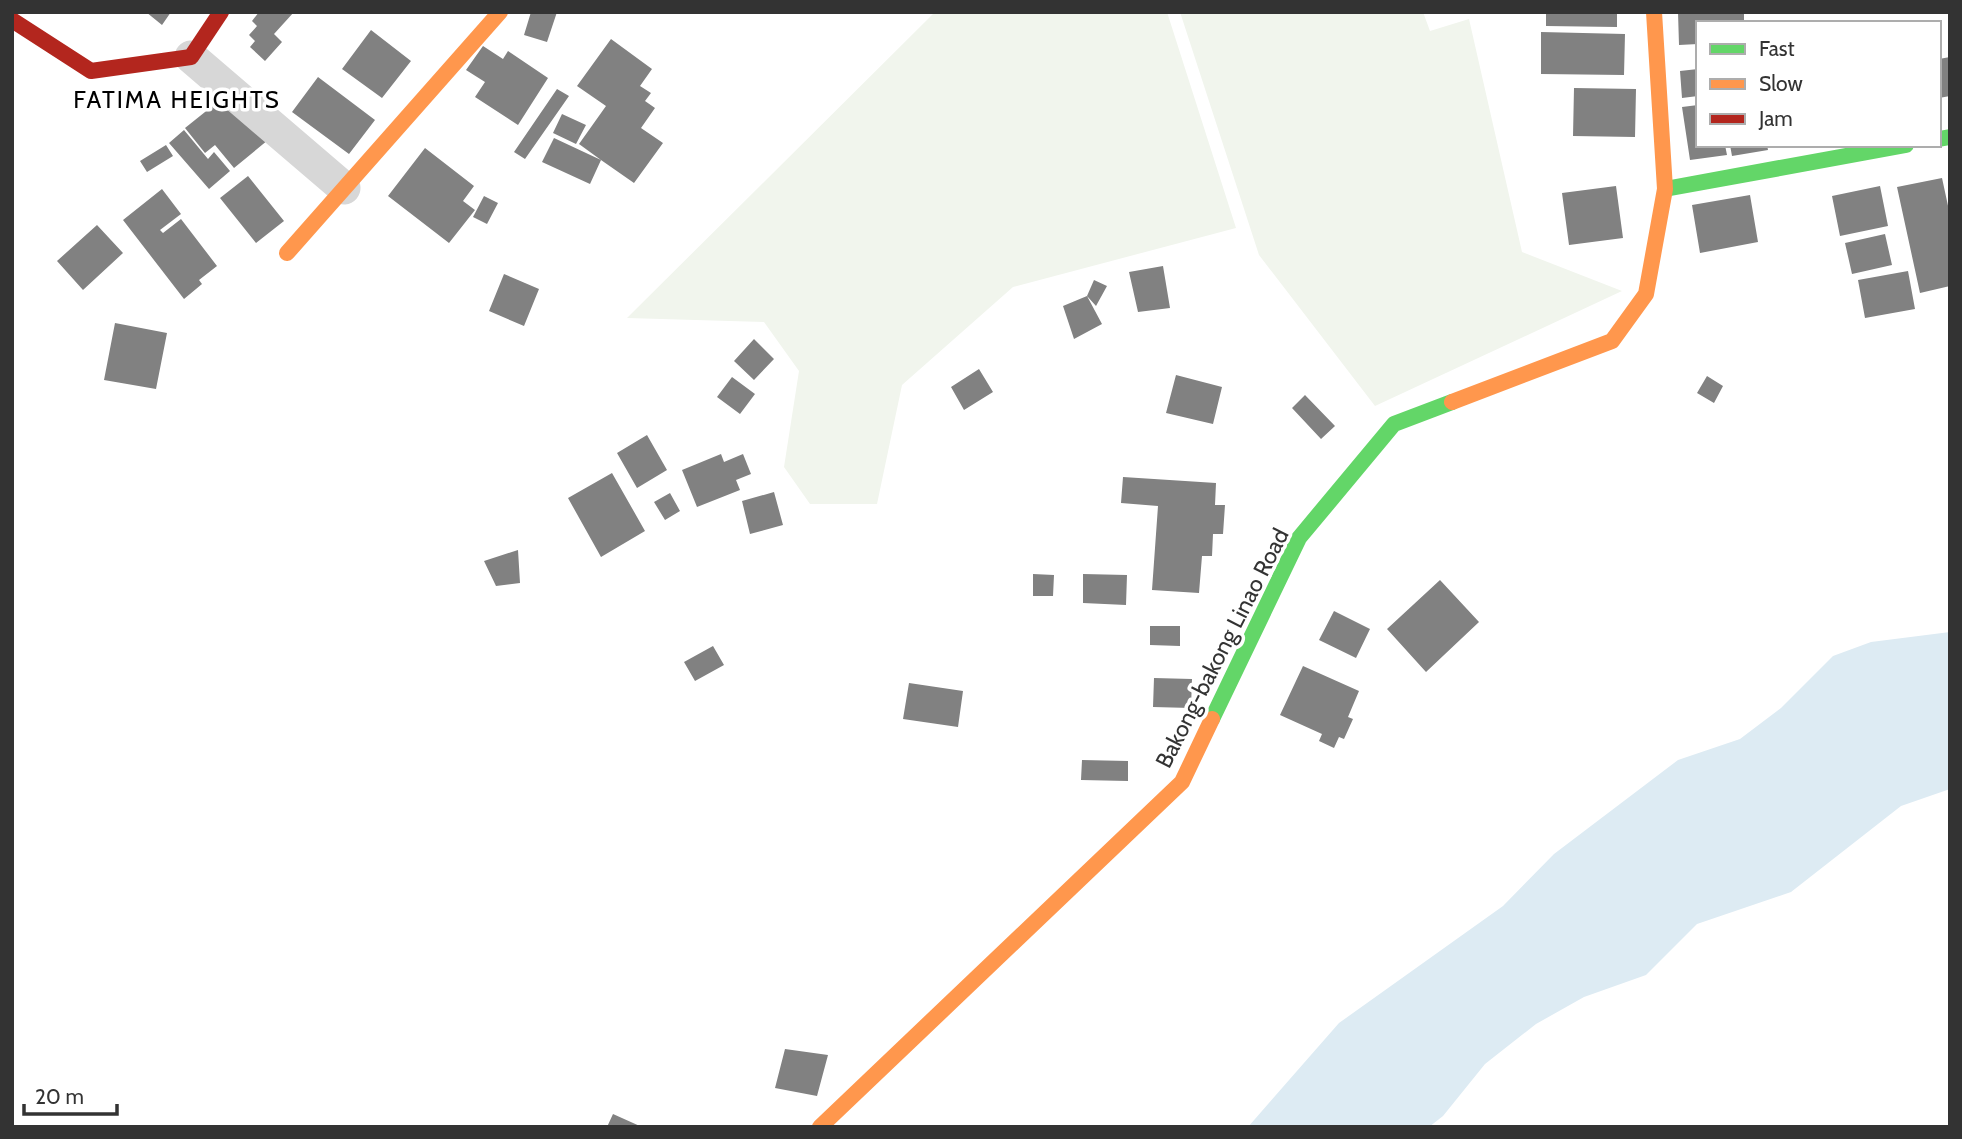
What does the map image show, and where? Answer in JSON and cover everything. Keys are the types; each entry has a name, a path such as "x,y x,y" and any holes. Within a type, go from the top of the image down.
{"street":[{"path":"12,20 91,71 191,57 221,12"},
{"path":"287,253 500,12"},
{"name":"Bakong-bakong Linao Road","path":"820,1127 1182,782 1299,538 1394,424 1612,341 1646,295 1665,189 1654,12"},
{"path":"191,57 344,188"},
{"path":"1665,189 1895,147"}],"shaded area":[{"path":"935,12 1167,12 1236,228 1013,287 902,385 877,504 810,504 784,467 799,371 764,322 627,318"},
{"path":"1180,12 1423,12 1430,31 1469,19 1522,252 1622,291 1375,406 1259,255"},
{"path":"1950,632 1950,789 1901,806 1791,892 1697,924 1646,975 1584,997 1536,1024 1485,1064 1443,1116 1429,1127 1248,1127 1339,1023 1503,906 1554,854 1678,760 1740,739 1781,708 1833,656 1871,642"}],"building":[{"path":"146,12 171,12 162,25"},
{"path":"259,12 294,12 274,34 282,42 265,61 250,47 255,41 249,35 257,26 252,21"},
{"path":"531,12 557,12 547,42 524,35"},
{"path":"1546,12 1617,12 1617,27 1546,26"},
{"path":"1678,12 1744,12 1744,21 1696,21 1696,44 1679,45"},
{"path":"371,30 411,61 382,98 342,69"},
{"path":"1541,32 1625,34 1624,75 1541,74"},
{"path":"611,39 652,69 640,86 651,93 645,101 655,108 641,128 663,143 634,183 579,144 606,106 577,86"},
{"path":"483,46 503,59 508,51 548,78 518,125 475,97 485,82 466,70"},
{"path":"1950,57 1950,96 1941,98 1941,59"},
{"path":"1696,69 1696,96 1682,98 1680,71"},
{"path":"318,77 375,120 349,154 292,112"},
{"path":"1574,88 1636,89 1635,137 1573,136"},
{"path":"557,89 569,96 525,159 514,152"},
{"path":"230,92 268,140 234,168 215,145 205,153 185,128"},
{"path":"1696,105 1696,147 1725,147 1727,155 1690,160 1682,107"},
{"path":"562,114 586,125 576,144 553,133"},
{"path":"184,130 208,159 214,152 230,171 209,189 169,143"},
{"path":"554,138 601,160 590,184 542,162"},
{"path":"166,145 173,156 147,172 140,161"},
{"path":"1730,147 1767,147 1768,150 1732,156"},
{"path":"425,148 474,186 463,201 475,210 449,243 388,196"},
{"path":"248,176 284,221 256,243 220,198"},
{"path":"1942,178 1950,215 1950,286 1920,293 1897,187"},
{"path":"1616,186 1623,238 1569,245 1562,193"},
{"path":"1880,186 1888,226 1840,236 1832,196"},
{"path":"162,189 181,214 160,230 163,233 181,219 217,266 199,280 202,284 184,299 123,220"},
{"path":"1750,195 1758,242 1700,253 1692,205"},
{"path":"484,196 498,203 487,224 473,217"},
{"path":"97,225 123,253 83,290 57,261"},
{"path":"1885,234 1892,265 1852,274 1845,243"},
{"path":"1163,266 1170,308 1138,312 1129,272"},
{"path":"1908,271 1915,309 1865,318 1858,280"},
{"path":"504,274 539,289 524,326 489,311"},
{"path":"1094,280 1107,286 1096,306 1087,296"},
{"path":"1087,296 1102,324 1074,339 1063,306"},
{"path":"115,323 167,333 156,389 104,380"},
{"path":"754,339 774,359 754,380 734,361"},
{"path":"979,369 993,392 964,410 951,387"},
{"path":"1176,375 1222,387 1213,424 1166,413"},
{"path":"1707,376 1723,386 1714,403 1697,393"},
{"path":"732,377 755,394 740,414 717,397"},
{"path":"1305,395 1335,426 1321,439 1292,408"},
{"path":"647,435 667,470 637,488 617,453"},
{"path":"721,454 724,462 743,454 751,474 736,480 740,490 697,507 682,470"},
{"path":"612,473 645,531 601,557 568,498"},
{"path":"1123,477 1216,483 1215,505 1225,505 1223,534 1213,534 1212,556 1202,556 1199,593 1152,590 1158,506 1121,503"},
{"path":"774,492 783,525 750,534 742,501"},
{"path":"670,493 680,511 665,520 654,502"},
{"path":"518,550 520,583 496,586 484,561"},
{"path":"1033,574 1054,575 1053,596 1033,596"},
{"path":"1083,574 1127,575 1126,605 1083,603"},
{"path":"1440,580 1479,622 1426,672 1387,629"},
{"path":"1334,611 1370,629 1356,658 1319,640"},
{"path":"1150,626 1180,626 1180,646 1150,645"},
{"path":"713,646 724,665 695,681 684,662"},
{"path":"1303,666 1359,691 1348,717 1353,719 1344,739 1339,737 1334,748 1319,741 1322,734 1280,715"},
{"path":"1154,678 1192,679 1191,708 1153,707"},
{"path":"909,683 963,691 958,727 903,719"},
{"path":"1082,760 1128,761 1128,781 1081,780"},
{"path":"785,1049 828,1055 817,1096 775,1088"},
{"path":"613,1114 642,1127 607,1127"}],"traffic: fast":[{"path":"1941,139 1950,137"},
{"path":"1665,189 1895,147"},
{"path":"1212,719 1299,538 1394,424 1452,402"}],"traffic: slow":[{"path":"287,253 500,12"},
{"path":"1452,402 1612,341 1646,294 1665,189 1654,12"},
{"path":"820,1127 1182,782 1212,719"}],"traffic: jam":[{"path":"12,20 91,71 191,57 221,12"}],"district":[{"name":"FATIMA HEIGHTS","path":"177,100"}]}
